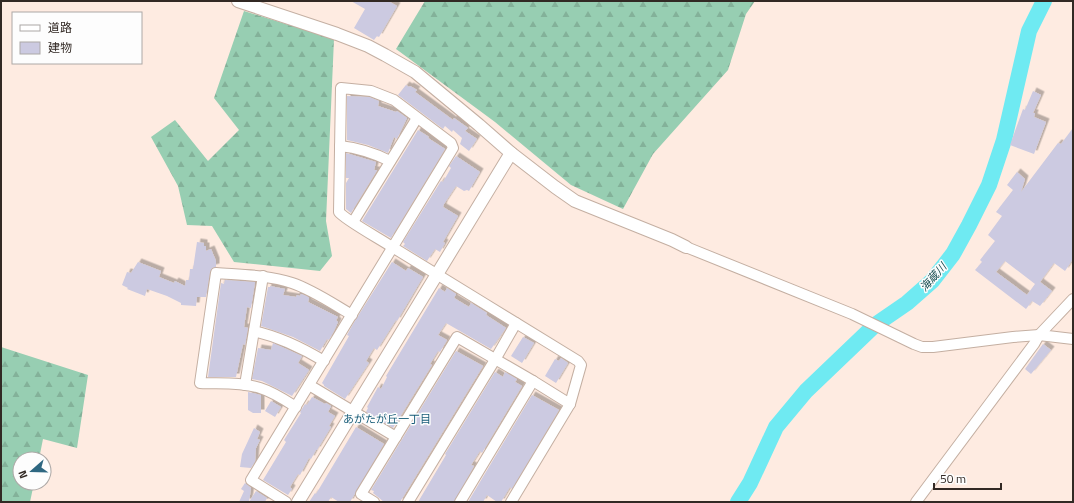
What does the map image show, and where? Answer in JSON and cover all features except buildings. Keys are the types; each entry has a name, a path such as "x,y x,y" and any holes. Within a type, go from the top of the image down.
{"street":[{"path":"238,1 368,46 402,64 415,72 511,153 575,202 672,240 854,316 914,344 922,347 933,347 1039,335 1073,339"},
{"path":"286,502 251,480 394,247 454,148 451,142 394,100 382,94 361,89 340,88 339,212 341,215 394,247 578,361 581,365 570,404 512,502"},
{"path":"353,222 417,118"},
{"path":"340,146 364,150 390,161"},
{"path":"298,502 511,153"},
{"path":"296,407 265,390 245,385 200,383 216,273 263,276 294,284 352,315"},
{"path":"245,385 263,276"},
{"path":"916,502 1034,344 1039,335 1073,299"},
{"path":"408,502 516,323"},
{"path":"254,331 286,340 324,361"},
{"path":"374,502 361,494 457,337 496,358 570,404"},
{"path":"460,502 533,381"},
{"path":"309,385 396,437"}],"green space":[{"path":"425,1 755,1 746,14 728,70 653,154 623,209 571,185 495,122 396,49"},
{"path":"244,11 334,39 326,221 332,256 320,271 234,262 212,226 187,225 178,186 151,137 175,120 208,161 239,130 214,98"},
{"path":"1,347 88,375 77,448 43,439 41,451 12,451 12,491 32,491 30,502 1,502"}],"waterway":[{"name":"海蔵川","path":"738,502 750,483 776,427 806,391 875,325 907,303 932,281 953,254 989,185 1004,140 1029,31 1044,1"}],"district":[{"name":"あがたが丘一丁目","path":"387,419"}]}
